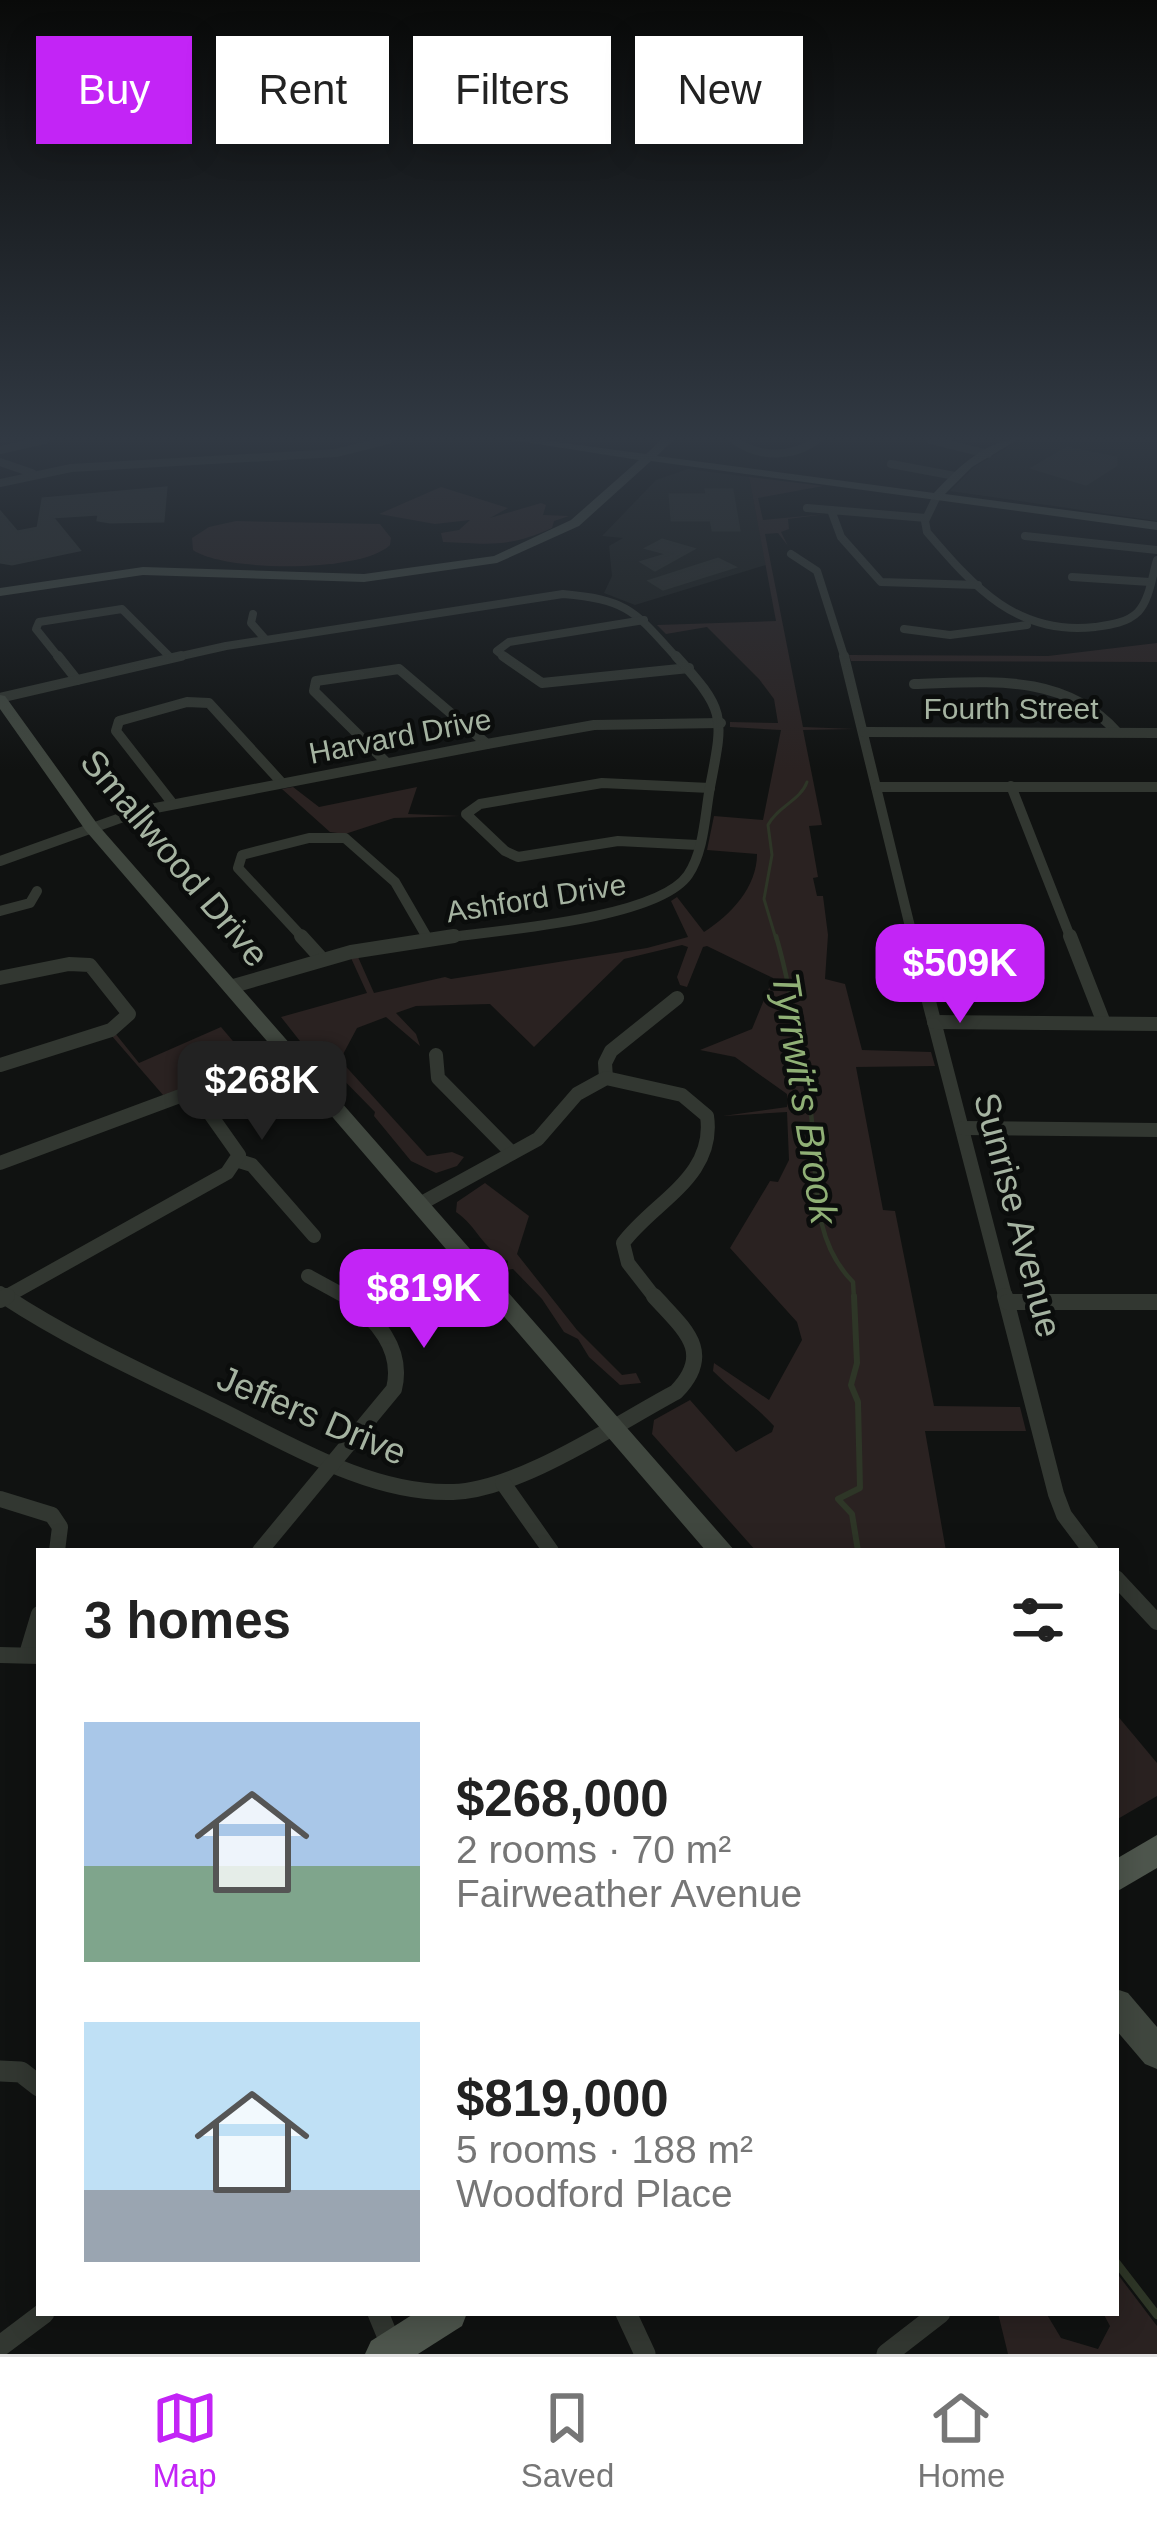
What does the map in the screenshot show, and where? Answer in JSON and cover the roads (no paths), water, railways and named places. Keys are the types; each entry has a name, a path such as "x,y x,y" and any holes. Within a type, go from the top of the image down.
{"main road":[{"path":"0,594 119,579 372,582 481,569 544,550"},
{"name":"Smallwood Drive","path":"0,699 92,828 719,1548"},
{"path":"1119,1875 1157,1850"},
{"path":"1119,2008 1157,2052"},
{"path":"385,2338 441,2316"}],"street":[{"path":"852,550 879,581 978,585"},
{"path":"944,550 1027,625"},
{"name":"Sunrise Avenue","path":"790,554 811,564 818,574 864,732 1060,1505 1089,1548"},
{"path":"904,629 950,635 1027,625 1076,629 1125,620 1142,609 1157,560"},
{"path":"1072,577 1099,575 1150,582"},
{"path":"0,699 266,639 549,594 610,599 644,620 714,698 721,723"},
{"path":"77,680 36,629 39,622 111,608 126,610 171,658"},
{"path":"253,614 250,622 266,639"},
{"path":"644,620 506,643 497,651 529,679 542,683 689,668"},
{"path":"387,763 314,692 316,681 399,669 487,744"},
{"path":"914,684 1043,686 1095,708 1117,732"},
{"path":"173,804 115,729 118,721 188,702 209,703 282,783"},
{"name":"Harvard Drive","path":"92,828 105,820 173,804 606,724 721,723"},
{"name":"Ashford Drive","path":"230,987 321,958 652,902 685,882 698,845 721,723"},
{"name":"Fourth Street","path":"864,732 1157,733"},
{"path":"698,845 618,841 518,856 505,851 466,814 480,804 593,783 710,788"},
{"path":"1011,786 1104,1023"},
{"path":"876,787 1155,790"},
{"path":"2,858 92,828"},
{"path":"321,958 238,868 242,855 321,836 344,838 407,895 428,940"},
{"path":"0,911 30,903 37,891"},
{"path":"0,978 69,964 90,965 129,1014 110,1030 0,1065"},
{"path":"420,1204 538,1139 577,1094 606,1078 605,1063 611,1051 676,998"},
{"path":"934,1022 1157,1024"},
{"path":"436,1055 439,1078 512,1154"},
{"name":"Jeffers Drive","path":"2,1296 62,1334 332,1463 399,1487 440,1492 503,1483 676,1392 695,1371 693,1340 630,1272 623,1243 632,1228 682,1188 712,1128 706,1114 684,1097 606,1078"},
{"path":"0,1163 180,1096 202,1104 237,1148 239,1161"},
{"path":"962,1128 1157,1130"},
{"path":"239,1161 252,1165 314,1236"},
{"path":"2,1296 226,1173 239,1161"},
{"path":"262,1548 394,1389 401,1365 350,1296 308,1276"},
{"path":"1007,1302 1157,1302"},
{"path":"503,1483 549,1548"},
{"path":"0,1499 52,1515 60,1527 57,1548"},
{"path":"1119,1581 1157,1622"},
{"path":"0,1655 33,1655"},
{"path":"0,2071 21,2072 36,2084"},
{"path":"0,2346 40,2316"},
{"path":"627,2316 645,2354"},
{"path":"887,2354 936,2316"}],"waterway":[{"name":"Tyrrwit's Brook","path":"776,939 764,899 772,855 768,825 807,782"},
{"name":"Tyrrwit's Brook","path":"776,936 812,1117 820,1217 837,1262 853,1282 854,1299"},
{"name":"Tyrrwit's Brook","path":"854,1296 857,1363 851,1385 858,1402 860,1488 838,1499 852,1514 858,1548"},
{"name":"Tyrrwit's Brook","path":"1119,2266 1157,2315"}]}
